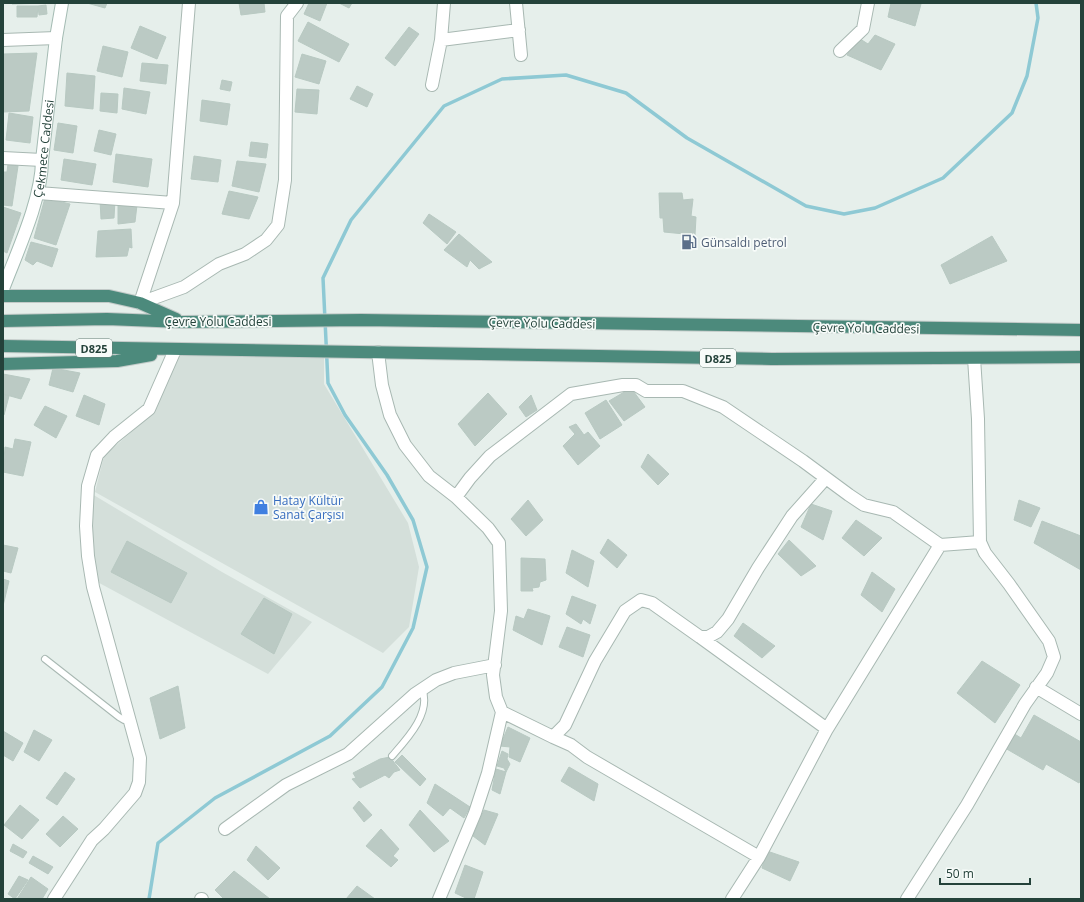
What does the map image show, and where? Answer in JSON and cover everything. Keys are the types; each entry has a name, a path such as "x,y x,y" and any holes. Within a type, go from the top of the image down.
{"highway":[{"path":"3,296 109,296 140,303 182,322"},
{"name":"Çevre Yolu Caddesi","path":"3,321 107,319 182,322 361,320 1081,330"},
{"name":"D825","path":"3,346 772,359 1081,357"},
{"path":"3,364 117,361 180,350"}],"street":[{"name":"Çekmece Caddesi","path":"3,289 38,193 42,176 42,160 56,38 62,3"},
{"path":"140,303 173,203 189,3"},
{"path":"140,303 184,286 219,264 245,254 266,240 278,225 285,180 288,69 287,16 283,3"},
{"path":"287,16 297,3"},
{"path":"516,3 521,55"},
{"path":"840,51 862,29 868,3"},
{"path":"432,85 441,40 441,5"},
{"path":"441,40 519,30"},
{"path":"3,40 56,38"},
{"path":"3,158 42,160"},
{"path":"38,193 173,203"},
{"path":"54,899 92,840 104,829 135,793 139,782 140,758 93,587 87,548 88,486 97,455 114,437 149,409 180,350"},
{"path":"378,352 382,385 390,415 405,445 428,476 456,497 488,528 499,543 501,612 496,665 493,675 496,697 502,712 488,773 475,813 439,899"},
{"path":"907,899 966,805 1036,687 1053,663 1054,653 1052,648 1009,584 984,553 980,542 978,419 974,358"},
{"path":"456,497 470,478 490,456 571,394 623,385 636,385 646,392 683,391 723,408 804,461 825,479 864,505 894,512 940,545 980,542"},
{"path":"700,637 708,638 717,632 728,619 758,568 792,516 825,479"},
{"path":"732,899 759,857 827,729 940,545"},
{"path":"553,737 565,725 595,661 625,611 641,600 652,603 827,729"},
{"path":"225,829 286,785 348,754 422,689 436,680 454,673 496,665"},
{"path":"1036,687 1081,714"},
{"path":"502,712 571,745 587,757 759,857"}],"lane":[{"path":"45,659 119,717 124,720 130,719"},
{"path":"392,756 409,737 417,724 425,703 422,689"}],"shaded area":[{"name":"Hatay Kültür Sanat Çarşısı","path":"177,355 324,355 324,384 408,523 419,567 409,627 383,653 95,492 104,456 154,412"},
{"path":"92,494 222,572 312,622 268,674 90,578"}],"building":[{"path":"12,3 47,3 12,4"},
{"path":"87,3 107,3 105,8"},
{"path":"239,3 264,3 265,12 241,15"},
{"path":"309,3 327,3 320,21 304,14"},
{"path":"339,3 352,3 349,8"},
{"path":"891,3 921,4 915,26 888,17"},
{"path":"46,5 47,14 39,15 38,6"},
{"path":"17,6 38,6 37,17 17,17"},
{"path":"308,22 349,44 339,62 298,41"},
{"path":"140,26 166,37 157,59 131,48"},
{"path":"409,27 419,34 395,66 385,58"},
{"path":"875,35 895,44 881,70 847,55 857,37 868,44"},
{"path":"103,46 128,52 122,77 97,71"},
{"path":"37,53 29,111 3,112 3,54"},
{"path":"302,54 326,61 319,84 295,77"},
{"path":"142,63 168,65 166,84 140,81"},
{"path":"67,73 95,76 93,109 65,106"},
{"path":"222,80 232,82 230,91 220,89"},
{"path":"357,86 373,94 367,107 350,99"},
{"path":"124,88 150,92 146,114 122,109"},
{"path":"297,89 319,90 317,114 295,112"},
{"path":"101,93 118,94 117,113 100,111"},
{"path":"202,100 230,104 227,125 200,121"},
{"path":"9,113 33,117 30,143 6,140"},
{"path":"58,123 77,126 73,153 54,150"},
{"path":"99,130 116,134 111,155 94,151"},
{"path":"251,142 268,144 266,158 249,156"},
{"path":"116,154 152,159 148,187 113,182"},
{"path":"194,156 221,160 218,182 191,179"},
{"path":"64,159 96,164 92,185 61,180"},
{"path":"237,161 266,164 259,192 232,186"},
{"path":"8,164 18,166 12,206 3,205 3,172 7,172"},
{"path":"229,191 258,197 249,219 222,214"},
{"path":"659,193 682,193 683,200 693,199 691,216 696,217 695,235 664,232 663,218 660,218"},
{"path":"45,198 70,204 56,245 34,238"},
{"path":"100,200 115,200 114,218 101,219"},
{"path":"118,203 137,205 135,222 118,224"},
{"path":"3,207 21,213 7,253 3,251"},
{"path":"429,214 456,232 447,244 423,223"},
{"path":"131,229 132,248 129,247 127,256 96,257 98,231"},
{"path":"459,234 492,262 479,269 470,260 467,267 444,250"},
{"path":"992,236 1007,261 950,284 941,265"},
{"path":"31,242 58,249 52,267 37,261 33,265 25,260"},
{"path":"53,368 80,373 73,392 49,385"},
{"path":"3,374 30,379 21,399 3,394"},
{"path":"631,388 645,407 624,421 609,401"},
{"path":"488,393 507,414 475,446 458,424"},
{"path":"3,394 9,396 4,415 3,415"},
{"path":"84,395 105,404 99,425 76,416"},
{"path":"531,395 537,410 526,417 519,407"},
{"path":"606,400 622,425 600,439 585,413"},
{"path":"45,406 67,416 56,438 34,425"},
{"path":"576,424 584,435 588,432 600,446 578,465 563,446 575,434 569,427"},
{"path":"15,439 31,442 23,476 3,472 5,447 13,449"},
{"path":"648,454 669,474 658,485 641,467"},
{"path":"528,500 543,520 526,536 511,519"},
{"path":"1019,500 1040,508 1031,527 1014,520"},
{"path":"811,504 832,511 823,540 801,527"},
{"path":"856,520 882,538 864,556 842,538"},
{"path":"1042,521 1081,536 1081,570 1034,543"},
{"path":"608,539 627,555 617,568 600,553"},
{"path":"789,540 816,566 801,576 778,554"},
{"path":"127,541 187,573 171,603 111,572"},
{"path":"3,545 18,548 11,573 3,571"},
{"path":"572,550 594,561 588,587 566,573"},
{"path":"521,558 545,559 546,580 540,582 539,587 532,588 533,591 521,591"},
{"path":"872,572 895,589 882,612 861,595"},
{"path":"3,579 9,581 3,606"},
{"path":"572,596 596,605 590,624 583,619 581,624 566,614"},
{"path":"264,598 292,614 274,654 241,634"},
{"path":"528,609 550,616 542,645 513,630 516,616 524,619"},
{"path":"743,623 775,646 762,658 734,636"},
{"path":"567,627 590,635 583,657 559,647"},
{"path":"982,661 1020,685 995,723 957,693"},
{"path":"178,686 185,728 160,739 150,698"},
{"path":"1034,715 1081,742 1081,779 1079,783 1046,764 1043,770 1005,748 1013,733 1021,738"},
{"path":"508,727 530,738 520,762 509,757 510,747 500,746"},
{"path":"34,730 52,740 39,761 24,752"},
{"path":"3,731 23,743 13,761 3,755"},
{"path":"502,751 508,754 507,759 510,764 506,772 504,768 497,766"},
{"path":"402,755 426,779 420,786 395,762"},
{"path":"390,757 400,770 394,772 389,778 385,775 360,788 352,779 356,778 353,773 380,759"},
{"path":"569,767 598,784 594,801 561,781"},
{"path":"496,769 506,772 500,794 492,790"},
{"path":"65,772 75,779 57,805 46,798"},
{"path":"435,784 470,807 464,818 450,808 443,816 427,803"},
{"path":"359,801 372,815 364,822 353,808"},
{"path":"20,805 39,820 22,839 4,825"},
{"path":"420,810 449,841 434,852 409,825"},
{"path":"484,810 498,814 485,845 473,836"},
{"path":"63,816 78,829 60,847 46,834"},
{"path":"381,829 399,849 393,856 398,860 391,867 366,846"},
{"path":"13,844 27,852 23,858 10,851"},
{"path":"256,846 280,868 268,880 247,860"},
{"path":"767,851 799,862 790,881 762,868"},
{"path":"33,856 53,867 48,874 29,863"},
{"path":"465,865 483,872 474,899 468,899 455,893"},
{"path":"234,871 270,899 224,899 215,890"},
{"path":"19,876 28,880 15,899 8,894"},
{"path":"31,877 48,889 42,899 17,899"},
{"path":"357,886 375,899 346,899"}],"waterway":[{"path":"149,899 158,843 215,798 330,736 382,687 413,628 427,567 413,520 387,475 345,415 328,383 323,278 351,220 444,106 502,79 566,75 626,93 687,138 806,206 844,214 875,208 943,178 1012,113 1027,76 1038,18 1036,3"}],"place":[{"name":"Günsaldı petrol","path":"689,242"},
{"name":"Hatay Kültür Sanat Çarşısı","path":"261,507"}]}
